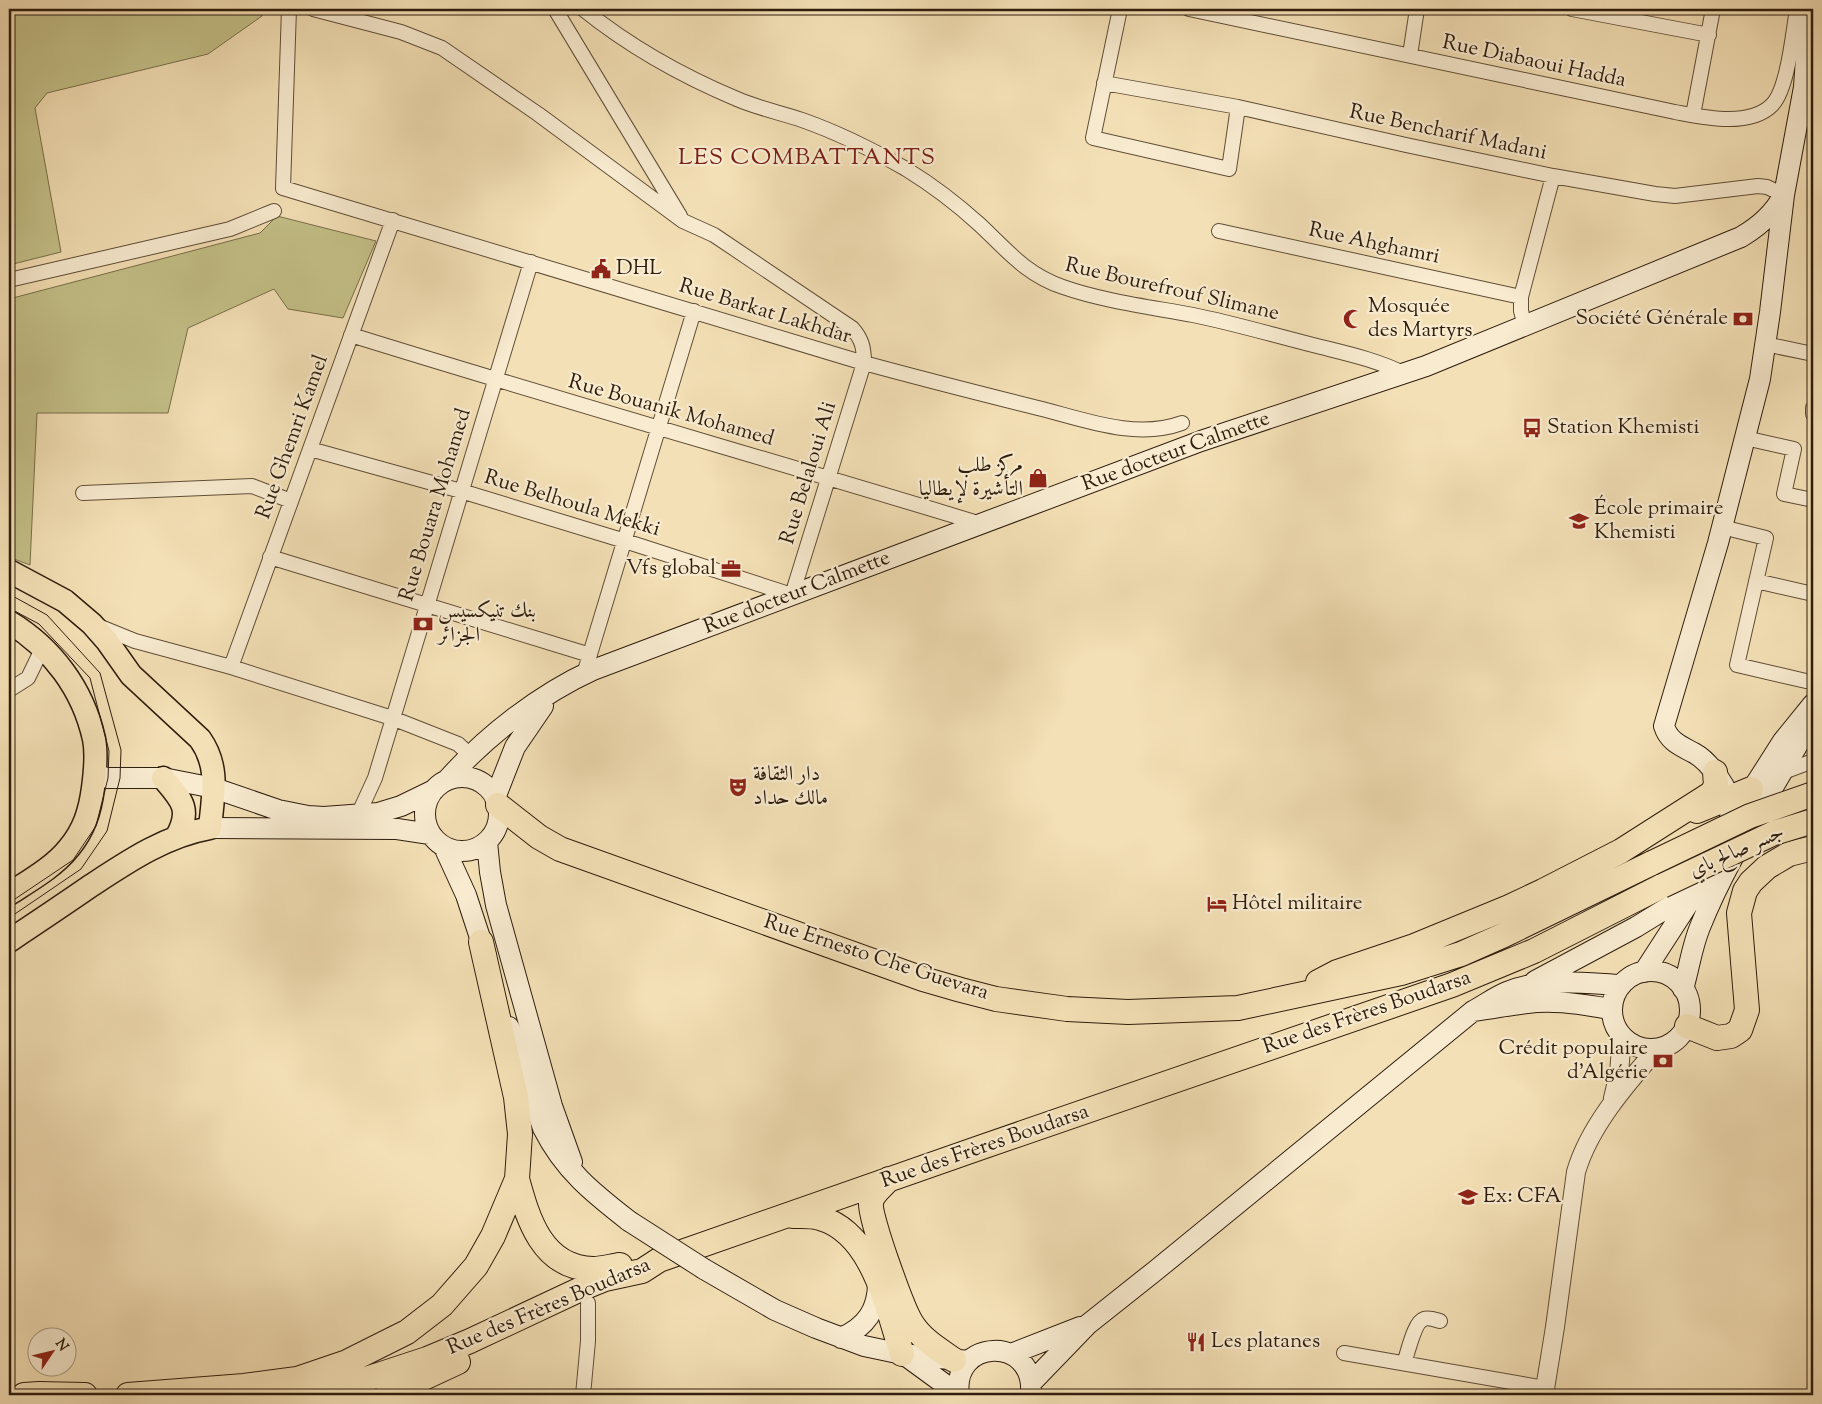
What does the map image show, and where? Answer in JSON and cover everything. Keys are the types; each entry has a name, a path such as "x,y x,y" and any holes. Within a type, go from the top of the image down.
{"highway":[{"path":"1278,1001 1337,972 1414,946 1509,907 1621,851 1712,793 1716,786 1715,772"},
{"path":"1661,825 1751,789"},
{"path":"1278,1001 1401,973 1461,954 1750,816 1813,794"},
{"name":"Rue Ernesto Che Guevara","path":"497,801 539,838 560,849 923,979 978,994 1067,1009 1128,1012 1179,1012 1238,1008 1278,1001"},
{"name":"جسر صالح باي","path":"1662,886 1774,833 1813,821"},
{"path":"1687,1026 1717,1038 1731,1036 1740,1030 1747,1010 1738,912 1745,891 1751,882 1767,867 1789,854 1813,848"},
{"name":"Rue des Frères Boudarsa","path":"304,1395 351,1384 427,1359 605,1279 650,1266 786,1216 1259,1050 1452,986 1534,951 1662,886"},
{"path":"128,1395 244,1386 297,1379 347,1362 407,1332 442,1305 476,1266 493,1236 517,1179 520,1134 519,1112 481,942"},
{"path":"517,1179 527,1212 540,1242 561,1260 571,1265 593,1269 650,1266"},
{"path":"889,1180 877,1191 871,1203 873,1218 902,1303 911,1323 930,1344 961,1360"},
{"path":"786,1216 818,1217 846,1231 859,1243 866,1254 878,1283 902,1354"},
{"path":"387,1395 614,1292 650,1266"},
{"path":"9,1382 31,1394 85,1395"}],"main road":[{"path":"1724,837 1731,814 1731,806 1729,798 1715,772 1703,759 1674,742 1666,735 1664,726 1722,527 1760,379 1784,195 1804,87 1807,43 1803,9"},
{"name":"Rue docteur Calmette","path":"441,785 504,727 554,690 584,674 1201,441 1404,374 1526,326 1741,237 1765,220 1784,195"},
{"path":"9,571 65,601 92,624 107,641 131,675 200,739 208,750 213,765 214,788 210,828"},
{"path":"9,622 27,633 58,662 72,684 87,716 94,740 94,775 90,806 84,826 69,849 48,868 9,894"},
{"name":"Rue docteur Calmette","path":"497,801 515,746 554,690"},
{"path":"1644,972 1697,890 1704,870 1751,789 1783,741 1813,704"},
{"path":"1684,989 1699,928 1724,874 1785,771 1813,717"},
{"path":"9,941 118,868 177,836 210,828 403,829 437,840 462,852 474,850 487,842 495,833 499,823 497,801 489,789 480,782 470,778 458,777 390,810 358,815 308,816 278,810 214,788 163,778 108,778 94,775"},
{"path":"163,778 176,794 183,808 184,822 177,836"},
{"path":"441,785 429,797 425,809 425,822 464,889 543,1128 559,1156 589,1190 629,1221 704,1269 775,1310 864,1346 902,1354 961,1360 988,1351 1000,1350 1019,1359 1028,1371 1031,1389"},
{"path":"487,842 496,905 552,1106 578,1178"},
{"path":"1031,1389 1087,1325 1473,1011 1506,992 1525,986 1628,931 1697,890"},
{"path":"1644,972 1666,974 1676,980 1684,989 1689,1001 1690,1013 1687,1026 1675,1041 1666,1047 1657,1049 1638,1048 1622,1037 1616,1029 1612,1009 1614,996 1621,985 1631,976 1644,972"},
{"path":"1525,986 1563,982 1621,985"},
{"path":"1473,1011 1527,1003 1548,1002 1612,1009"},
{"path":"841,1338 862,1326 870,1317 878,1295 878,1283"},
{"path":"1011,1354 1087,1325"},
{"path":"902,1354 959,1395"},
{"path":"959,1395 958,1382 961,1360"}],"street":[{"name":"Rue Barkat Lakhdar","path":"289,9 283,188 956,388 1108,426 1139,430 1166,429 1182,423"},
{"path":"313,9 400,32 442,48 538,114 684,221 714,235 852,328 858,334 864,348 864,362"},
{"path":"555,9 684,221"},
{"name":"Rue Bourefrouf Slimane","path":"583,9 623,38 694,79 739,100 828,130 901,166 959,207 1024,266 1042,278 1061,287 1084,294 1203,317 1367,359 1404,374"},
{"path":"1120,9 1093,138 1229,169 1238,107"},
{"name":"Rue Diabaoui Hadda","path":"1189,9 1708,118 1740,118 1758,113 1772,105 1781,90 1797,9"},
{"path":"1410,55 1417,9"},
{"path":"1572,9 1709,35"},
{"path":"1693,115 1714,9"},
{"name":"Rue Bencharif Madani","path":"1104,82 1238,107 1552,176 1675,196 1758,186 1767,187 1784,195"},
{"path":"1526,326 1521,312 1521,297 1552,176"},
{"path":"9,280 230,229 274,211"},
{"name":"Rue Ghemri Kamel","path":"231,667 393,220"},
{"name":"Rue Ahghamri","path":"1219,230 1521,297"},
{"name":"Rue Bouara Mohamed","path":"358,815 374,778 531,262"},
{"path":"584,674 694,311"},
{"name":"Rue Bouanik Mohamed","path":"351,336 981,524"},
{"path":"1765,344 1813,354"},
{"name":"Rue Belaloui Ali","path":"792,595 864,362"},
{"path":"1813,408 1813,414"},
{"path":"1745,438 1794,449 1784,494 1813,500"},
{"name":"Rue Belhoula Mekki","path":"310,449 461,491 792,595"},
{"path":"83,493 252,486 291,501"},
{"path":"1722,527 1766,538 1736,665 1806,681"},
{"path":"270,557 590,655"},
{"path":"1756,580 1813,594"},
{"path":"92,624 135,642 231,667 392,718 458,744 471,756"},
{"path":"9,690 28,678 43,647"},
{"path":"1751,789 1785,771 1813,761"},
{"path":"1610,1108 1619,1073 1622,1037"},
{"path":"1344,1353 1544,1392 1576,1172 1587,1144 1610,1108 1657,1049"},
{"path":"582,1395 588,1341 588,1303"},
{"path":"1404,1364 1414,1333 1421,1320 1426,1318 1440,1321"}],"shaded area":[{"path":"9,9 263,9 262,16 208,54 47,93 35,108 61,252 9,265"},
{"path":"277,216 376,241 343,318 288,309 274,289 188,328 168,413 37,413 30,565 9,557 9,299 260,233"}],"tram line":[{"path":"9,594 47,615 100,673 121,750 120,778 107,831 81,869 9,918"},
{"path":"9,608 39,624 90,678 109,751 108,778 96,826 73,860 9,903"}],"place":[{"name":"DHL","path":"601,269"},
{"name":"Mosquée des Martyrs","path":"1353,319"},
{"name":"Société Générale","path":"1743,319"},
{"name":"Station Khemisti","path":"1532,428"},
{"name":"مركز طلب التأشيرة لإيطاليا","path":"1038,478"},
{"name":"École primaire Khemisti","path":"1579,521"},
{"name":"Vfs global","path":"731,569"},
{"name":"بنك تنيكسيس الجزائر","path":"423,624"},
{"name":"دار الثقافة مالك حداد","path":"738,787"},
{"name":"Hôtel militaire","path":"1217,904"},
{"name":"Crédit populaire d'Algérie","path":"1663,1061"},
{"name":"Ex: CFA","path":"1468,1197"},
{"name":"Les platanes","path":"1196,1342"}],"district":[{"name":"LES COMBATTANTS","path":"807,158"}]}
